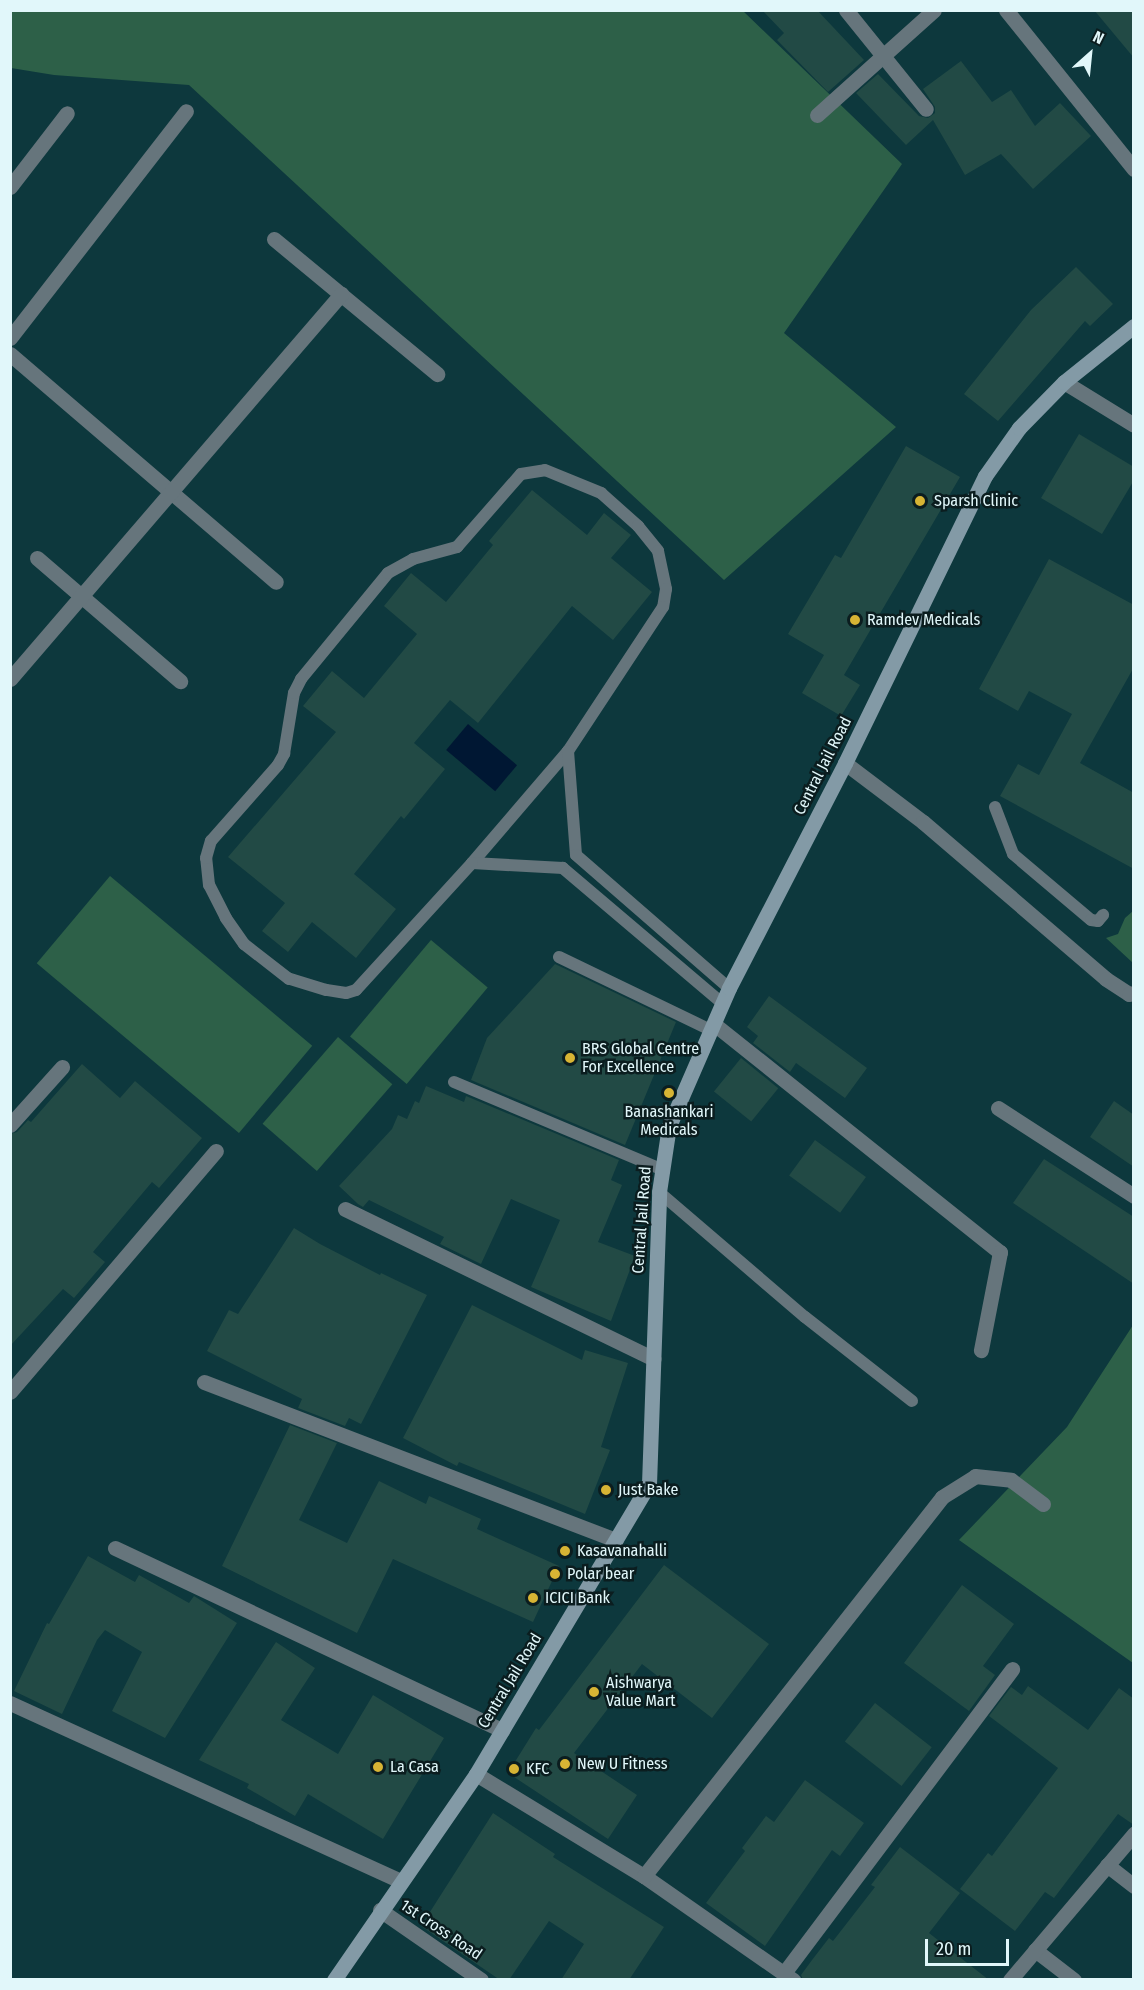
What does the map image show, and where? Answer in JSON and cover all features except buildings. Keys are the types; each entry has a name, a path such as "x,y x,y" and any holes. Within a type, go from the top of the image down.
{"main road":[{"name":"Central Jail Road","path":"334,1980 380,1910 476,1774 649,1484 660,1192 669,1126 729,988 845,763 985,476 1019,428 1064,382 1134,326"}],"street":[{"path":"846,10 884,54 926,109"},
{"path":"818,115 934,10"},
{"path":"1006,10 1134,169"},
{"path":"10,338 186,111"},
{"path":"10,187 67,113"},
{"path":"274,239 437,374"},
{"path":"10,679 341,294"},
{"path":"10,354 276,582"},
{"path":"1064,382 1134,425"},
{"path":"37,558 180,681"},
{"path":"845,763 922,822 1106,979 1129,994 1134,993"},
{"path":"712,1027 1000,1252 981,1350"},
{"path":"10,1125 62,1067"},
{"path":"998,1108 1134,1196"},
{"path":"10,1392 216,1151"},
{"path":"345,1209 654,1359"},
{"path":"204,1382 616,1540"},
{"path":"644,1876 942,1497 975,1476 1011,1480 1043,1504"},
{"path":"115,1548 502,1730"},
{"path":"476,1774 644,1876 789,1976 1012,1669"},
{"path":"10,1703 400,1881"},
{"path":"1010,1980 1134,1834"},
{"path":"1107,1865 1134,1886"},
{"name":"1st Cross Road","path":"380,1910 481,1980"},
{"path":"1035,1950 1074,1980"}],"lane":[{"path":"545,470 601,493 638,526 658,551 666,589 663,607 568,751 472,863 356,990 346,993 318,988 289,979 244,944 215,900 209,885 206,858 211,841 218,829 278,765 284,754 294,693 301,679 388,573 413,559 457,547 521,474 545,470"},
{"path":"568,751 576,855 729,988"},
{"path":"995,807 1013,854 1091,920 1098,921 1103,915"},
{"path":"563,868 576,855"},
{"path":"472,863 563,868 722,1003"},
{"path":"559,957 712,1027"},
{"path":"454,1082 663,1170"},
{"path":"660,1192 805,1317 912,1401"}],"green space":[{"path":"10,11 743,11 902,164 784,333 896,427 724,580 189,85 54,75 11,68"},
{"path":"110,876 312,1046 239,1133 37,963"},
{"path":"1133,911 1133,963 1106,938 1118,934 1125,918"},
{"path":"431,940 488,988 407,1084 350,1037"},
{"path":"338,1037 392,1084 317,1171 263,1124"},
{"path":"1133,1325 1133,1663 959,1540 1067,1427"}],"water":[{"path":"468,724 517,765 495,791 446,750"}],"place":[{"name":"Sparsh Clinic","path":"920,501"},
{"name":"Ramdev Medicals","path":"855,620"},
{"name":"BRS Global Centre For Excellence","path":"570,1058"},
{"name":"Banashankari Medicals","path":"669,1093"},
{"name":"Just Bake","path":"606,1490"},
{"name":"Kasavanahalli","path":"565,1551"},
{"name":"Polar bear","path":"555,1574"},
{"name":"ICICI Bank","path":"533,1598"},
{"name":"Aishwarya Value Mart","path":"594,1692"},
{"name":"New U Fitness","path":"565,1764"},
{"name":"La Casa","path":"378,1767"},
{"name":"KFC","path":"514,1769"}]}
